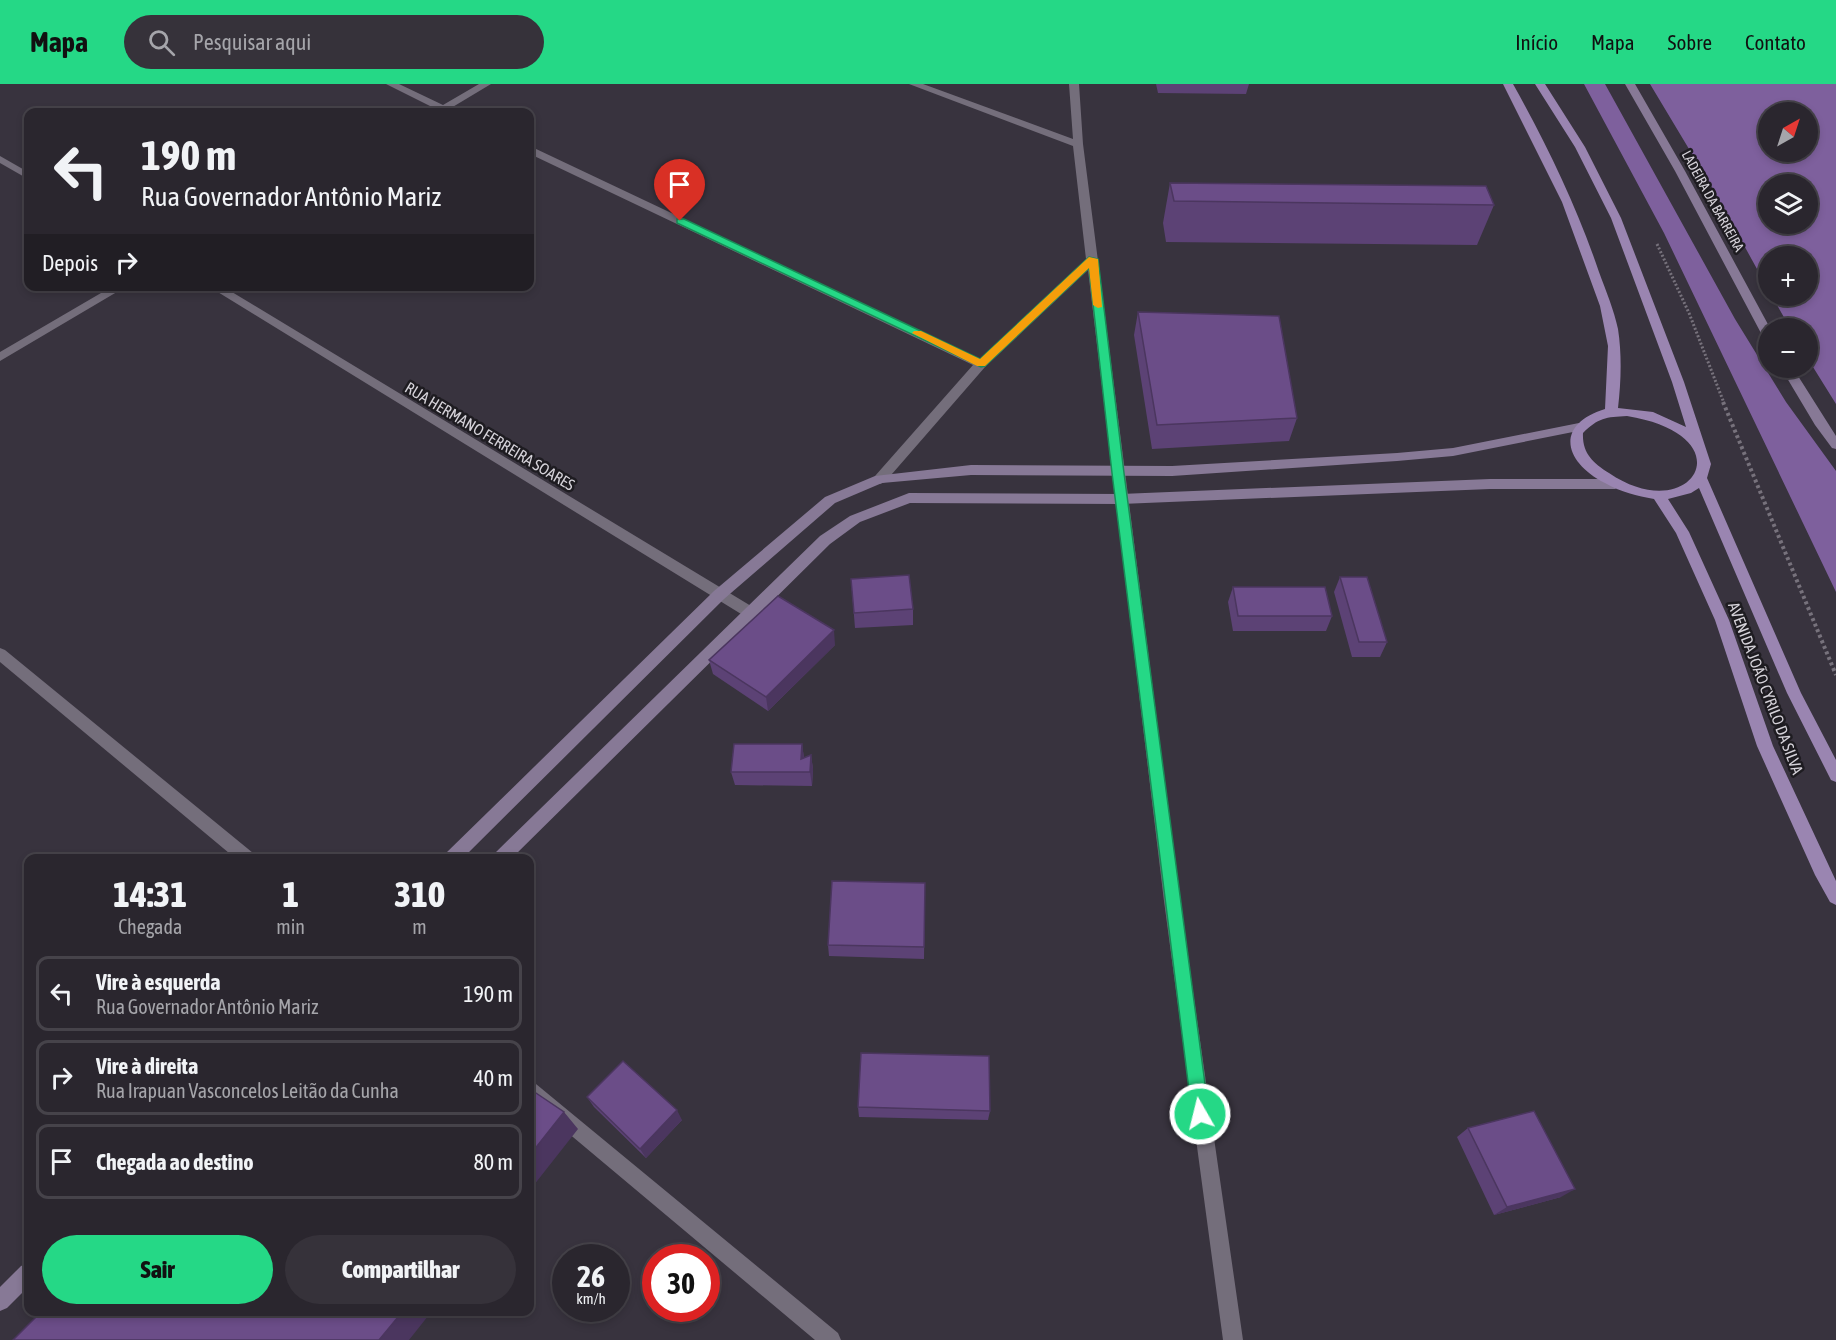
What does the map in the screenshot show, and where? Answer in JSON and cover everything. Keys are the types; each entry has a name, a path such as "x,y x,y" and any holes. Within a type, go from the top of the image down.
{"main road":[{"path":"1508,84 1562,189 1582,236 1606,309 1613,336 1614,355 1611,411"},
{"name":"AVENIDA JOÃO CYRILO DA SILVA","path":"1540,84 1580,147 1616,218 1678,382 1705,464 1701,478 1794,693 1836,775"},
{"name":"LADEIRA DA BARREIRA","path":"1629,84 1680,171 1759,318"},
{"path":"1793,378 1819,422 1836,445"},
{"path":"456,854 719,595 830,500 880,479 971,470 1118,473 1249,467 1453,452 1579,427 1600,412 1611,411 1646,413 1687,435 1699,449"},
{"path":"1579,427 1576,445 1584,460 1615,484"},
{"path":"505,854 825,540 855,519 909,498 1121,499 1490,484 1615,484 1658,494 1685,490 1701,478"},
{"name":"AVENIDA JOÃO CYRILO DA SILVA","path":"1658,494 1682,532 1722,620 1765,746 1821,870 1836,897"},
{"path":"0,1301 24,1277"}],"street":[{"path":"392,84 438,108"},
{"path":"449,108 486,84"},
{"path":"914,84 1078,144"},
{"path":"1074,84 1078,144 1121,499 1174,913 1233,1340"},
{"path":"534,152 981,364"},
{"path":"0,159 24,174"},
{"path":"880,479 981,364 1093,259"},
{"path":"0,357 113,291"},
{"name":"RUA HERMANO FERREIRA SOARES","path":"221,291 751,613"},
{"path":"0,654 243,854"},
{"path":"534,1093 831,1340"}],"path":[{"path":"1655,240 1689,313 1749,469 1836,675"}],"shaded area":[{"path":"1584,84 1605,84 1758,356 1758,378 1771,378 1836,471 1836,592 1664,233"},
{"path":"1650,84 1836,84 1836,404 1818,375 1818,318 1784,318 1778,306 1818,306 1818,246 1758,246 1758,271 1713,189"}],"building":[{"path":"1170,183 1486,186 1494,205 1174,201"},
{"path":"1138,312 1279,316 1297,418 1157,425"},
{"path":"909,575 913,609 854,613 851,579"},
{"path":"1340,577 1367,577 1387,642 1359,642"},
{"path":"1233,587 1325,587 1332,616 1238,616"},
{"path":"778,596 834,630 766,697 709,660"},
{"path":"734,744 802,744 801,759 811,755 810,772 731,772"},
{"path":"832,881 925,883 924,947 828,945"},
{"path":"861,1053 989,1056 990,1111 858,1107"},
{"path":"623,1061 677,1110 640,1149 587,1097"},
{"path":"534,1092 564,1112 534,1150"},
{"path":"1534,1111 1575,1189 1507,1207 1468,1128"},
{"path":"37,1316 399,1316 379,1340 13,1340"}],"slow traffic":[{"path":"917,333 981,364 1093,259 1098,305"}],"route":[{"path":"680,221 981,364 1093,259 1200,1114"}]}
